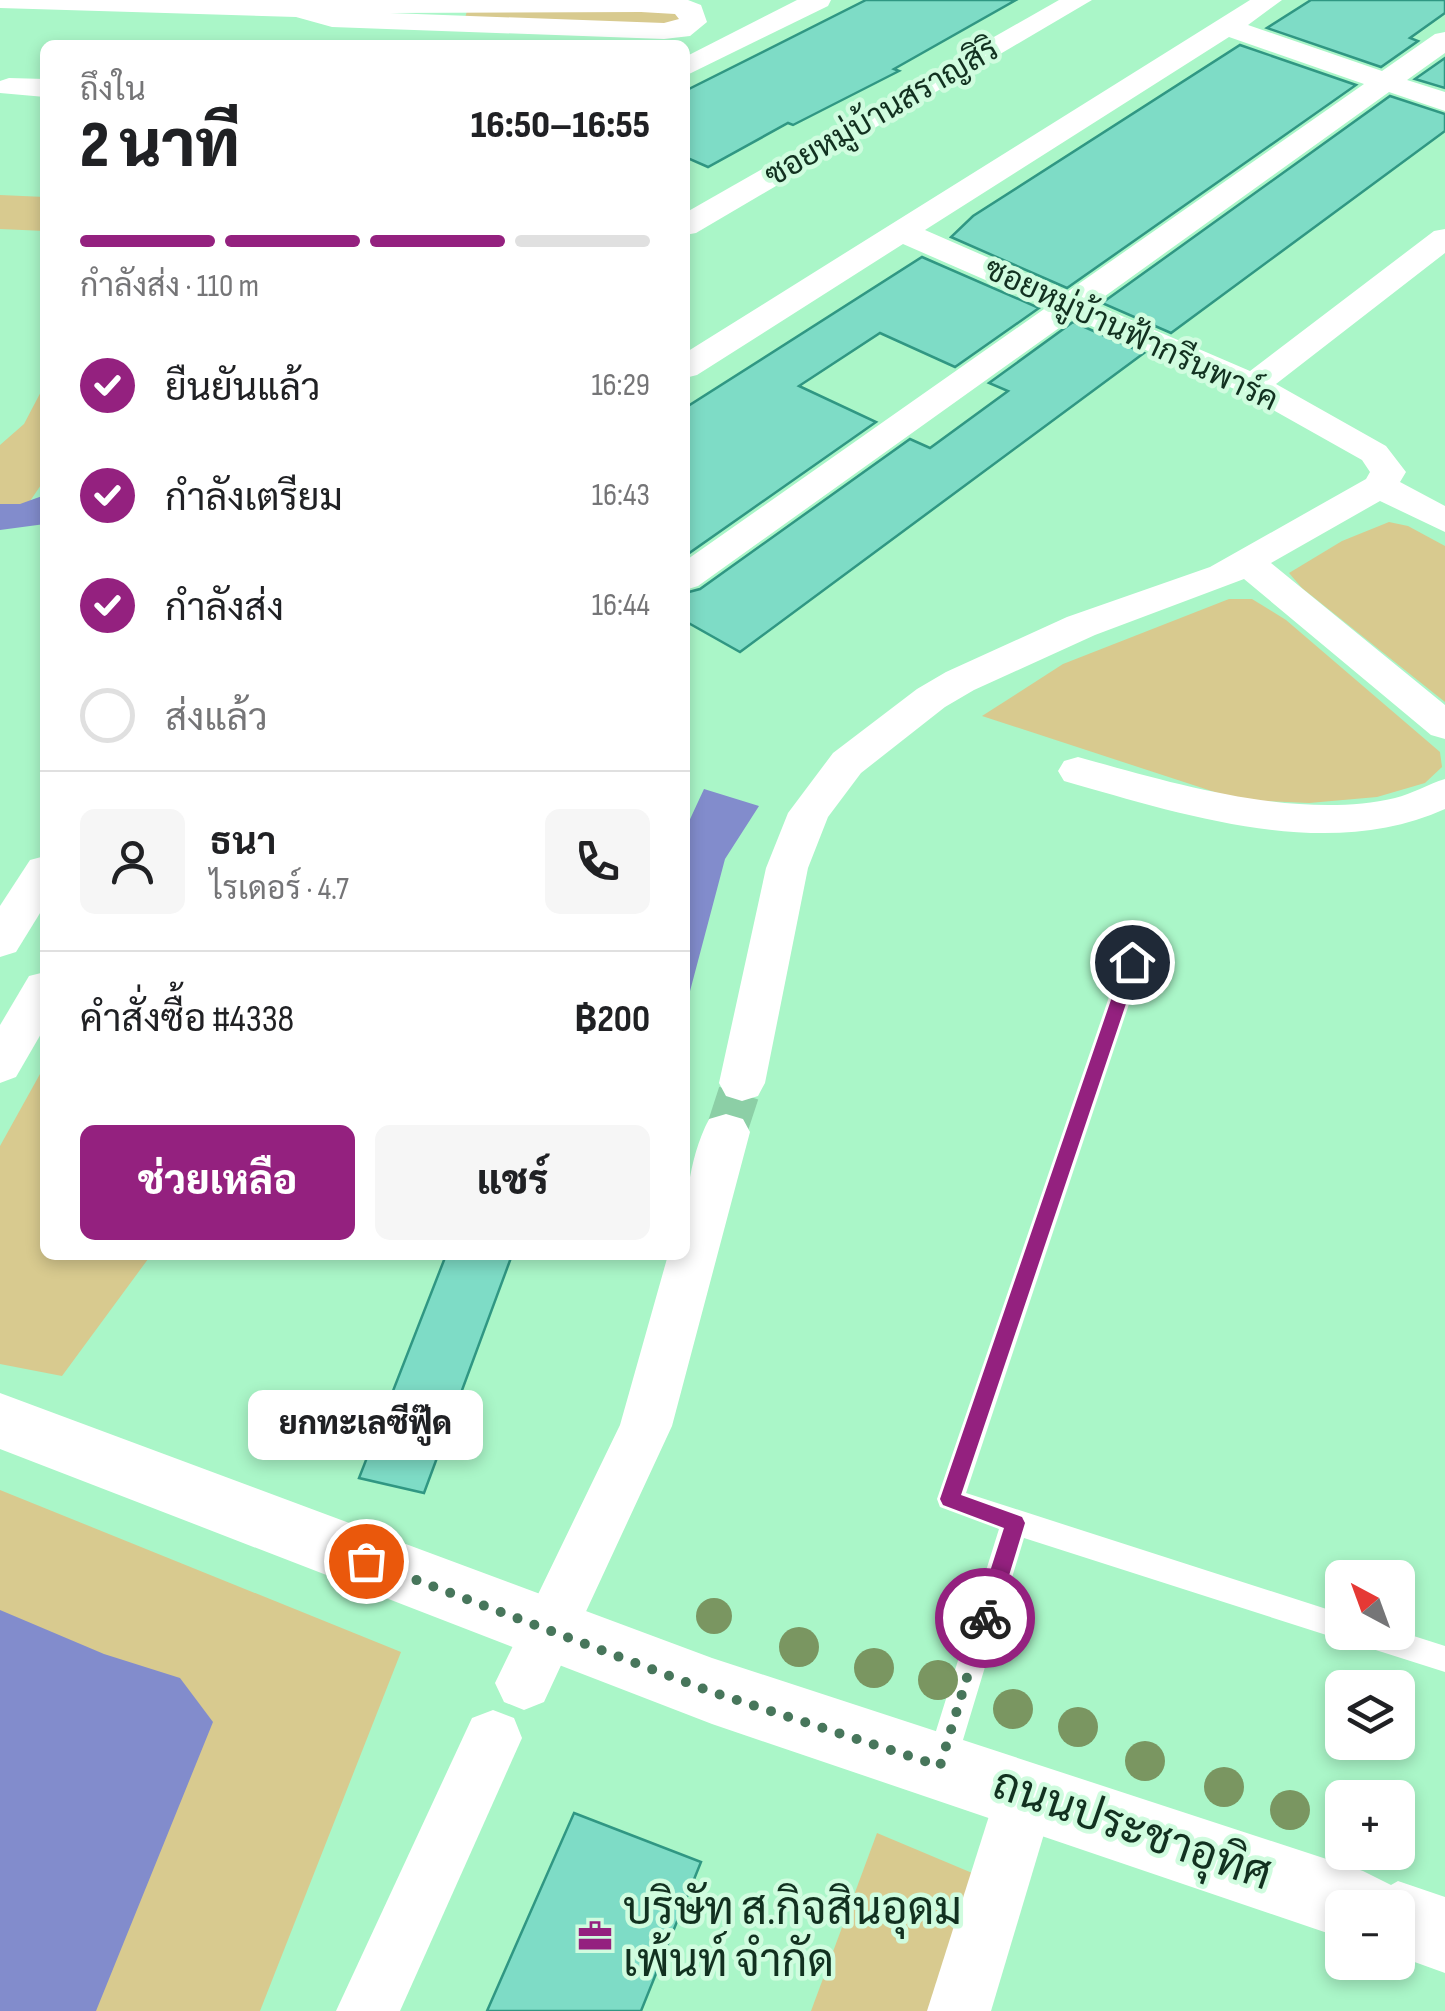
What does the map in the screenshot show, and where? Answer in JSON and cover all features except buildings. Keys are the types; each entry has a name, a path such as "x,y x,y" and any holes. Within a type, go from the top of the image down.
{"main road":[{"name":"ถนนประชาอุทิศ","path":"0,1421 537,1657 712,1692 1325,1895"},
{"path":"1415,1925 1445,1936"}],"street":[{"path":"0,0 298,9 332,18 444,18 679,6 691,10 693,22 672,31 444,18"},
{"path":"690,65 818,0"},
{"name":"ซอยหมู่บ้านสราญสิริ","path":"690,223 1080,0"},
{"path":"690,365 1269,0"},
{"path":"233,32 248,8"},
{"path":"1226,28 1445,102"},
{"path":"690,575 1445,40"},
{"path":"9,88 40,88"},
{"name":"ซอยหมู่บ้านฟ้ากรีนพาร์ค","path":"902,232 1253,385 1374,453 1387,466 1380,486"},
{"path":"1253,385 1445,238"},
{"path":"742,1084 787,868 809,813 846,763 931,698 960,681 1081,626 1223,575 1380,486 1445,521"},
{"path":"1246,562 1445,726"},
{"path":"1078,771 1220,806 1313,816 1396,812 1445,793"},
{"path":"0,940 40,879"},
{"path":"0,1065 40,997"},
{"path":"537,1657 646,1426 726,1132"},
{"path":"368,2011 493,1738"},
{"path":"959,2011 1026,1794"}],"lane":[{"path":"1132,962 950,1499 1325,1622"},
{"path":"940,1766 1015,1523"},
{"path":"1415,1649 1445,1659"}],"shaded area":[{"path":"674,8 683,21 670,26 465,18 467,11"},
{"path":"0,195 40,197 40,231 0,229"},
{"path":"40,394 40,486 26,507 0,506 0,445 24,424"},
{"path":"1389,522 1408,526 1445,546 1445,702 1302,588 1289,573 1342,541"},
{"path":"1229,599 1252,599 1286,620 1440,752 1442,767 1425,783 1377,797 1309,803 1239,800 982,716 1063,664"},
{"path":"40,1074 40,1260 147,1260 62,1376 0,1364 0,1146"},
{"path":"0,1490 401,1652 260,2011 0,2011"},
{"path":"877,1833 977,1875 937,2011 811,2011"}],"water":[{"path":"704,789 759,806 725,859 690,991 690,819"},
{"path":"0,1610 104,1654 180,1678 213,1722 96,2011 0,2011"}],"waterway":[{"path":"0,517 28,516 40,510"}],"tunnel":[{"path":"726,1132 742,1083"}],"way so far":[{"path":"366,1561 712,1692 940,1766 985,1618"}],"place":[{"name":"ยกทะเลซีฟู๊ด","path":"366,1561"},
{"name":"บริษัท ส.กิจสินอุดม เพ้นท์ จำกัด","path":"595,1936"}],"route":[{"path":"985,1618 1015,1523 950,1499 1132,962"}]}
